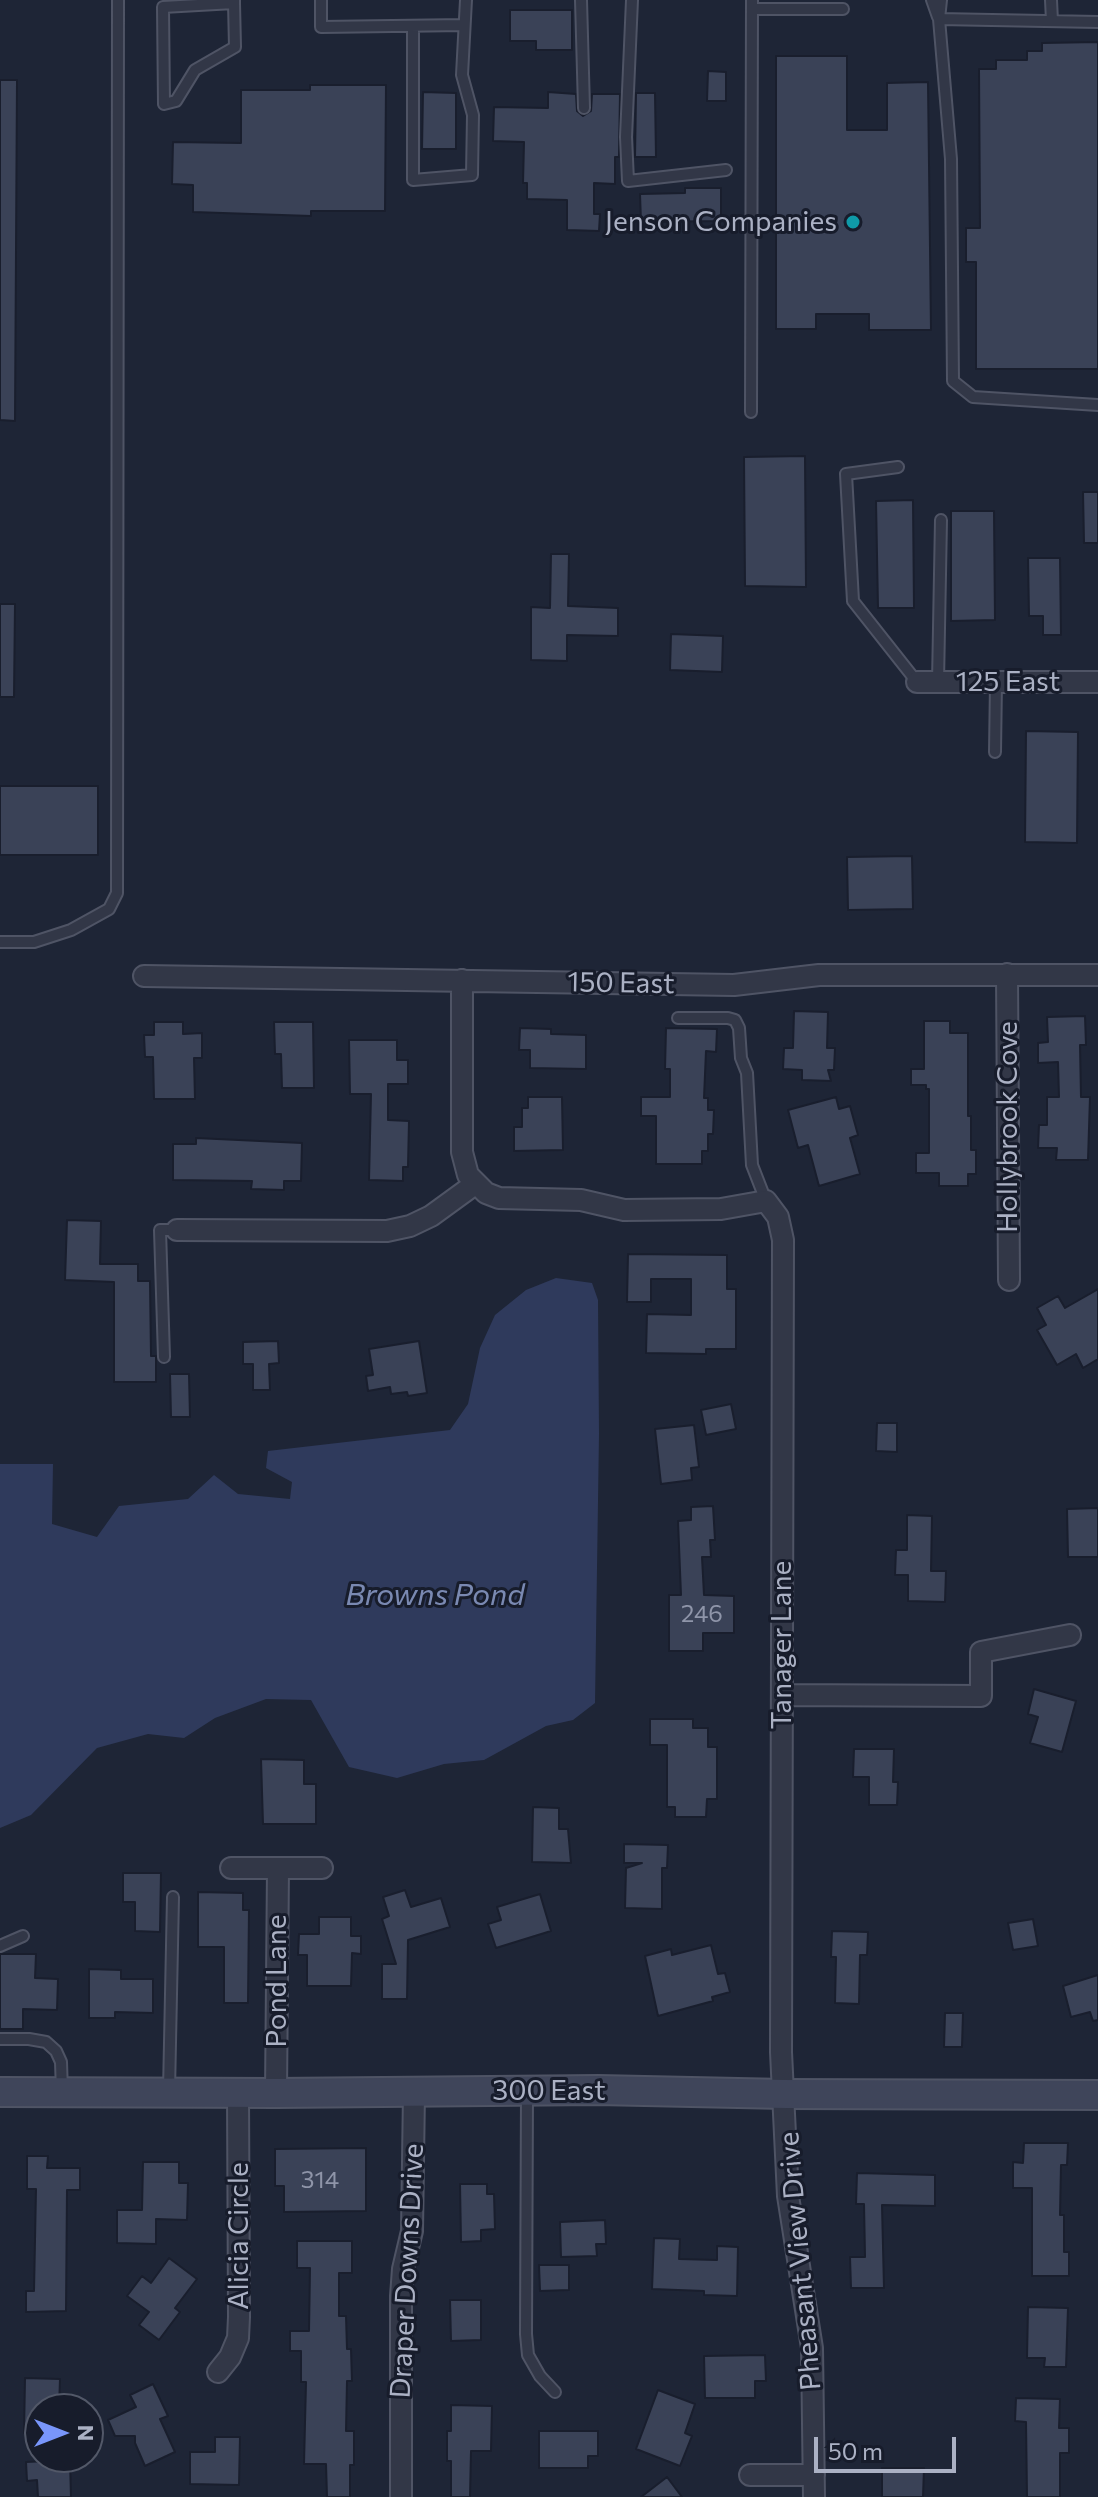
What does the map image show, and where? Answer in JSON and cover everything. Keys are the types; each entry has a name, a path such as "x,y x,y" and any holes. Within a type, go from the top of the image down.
{"main road":[{"name":"300 East","path":"0,2092 527,2091 1098,2095"}],"street":[{"name":"125 East","path":"928,682 1098,682"},
{"name":"Hollybrook Cove","path":"1007,974 1009,1280"},
{"name":"150 East","path":"144,976 734,985 819,975 1098,975"},
{"path":"462,980 463,1164 475,1184 486,1193 499,1198 567,1198 624,1210 721,1209 766,1201"},
{"path":"177,1230 387,1231 410,1226 431,1216 475,1184"},
{"name":"Tanager Lane","path":"766,1201 778,1217 783,1240 781,2052 785,2094"},
{"path":"782,1695 981,1696 981,1652 1070,1635"},
{"path":"231,1868 322,1868"},
{"name":"Pond Lane","path":"276,2093 278,1868"},
{"name":"Draper Downs Drive","path":"401,2497 401,2296 403,2269 412,2231 414,2092"},
{"name":"Alicia Circle","path":"218,2372 234,2347 239,2317 238,2093"},
{"name":"Pheasant View Drive","path":"785,2094 790,2208 812,2348 814,2497"},
{"path":"750,2475 814,2475"}],"lane":[{"path":"0,942 34,942 71,930 109,909 117,893 118,0"},
{"path":"321,0 321,27 464,25"},
{"path":"413,26 413,180 472,175 473,115 462,75 466,0"},
{"path":"581,0 584,108"},
{"path":"632,0 626,137 628,181 726,170"},
{"path":"932,0 939,19"},
{"path":"941,0 939,19 951,159 953,381 973,397 1098,405"},
{"path":"1051,0 1052,21"},
{"path":"234,2 235,47 195,70 176,101 164,104 160,4 234,2"},
{"path":"751,412 752,4 843,9"},
{"path":"939,19 1098,22"},
{"path":"898,467 846,474 853,601 928,682"},
{"path":"928,682 941,520"},
{"path":"995,752 996,682"},
{"path":"678,1018 728,1018 735,1020 739,1028 741,1058 747,1073 752,1165 766,1201"},
{"path":"164,1357 160,1230 177,1230"},
{"path":"168,2093 173,1897"},
{"path":"0,1946 23,1936"},
{"path":"0,2039 46,2042 56,2051 61,2062 62,2092"},
{"path":"527,2091 526,2334 528,2355 540,2376 555,2392"}],"water":[{"name":"Browns Pond","path":"556,1278 592,1283 598,1300 595,1703 573,1720 546,1726 484,1760 444,1764 397,1778 349,1767 311,1700 266,1699 215,1718 184,1738 148,1734 97,1748 31,1815 0,1828 0,1464 53,1464 52,1524 97,1537 119,1506 188,1499 214,1475 238,1494 290,1499 292,1482 266,1468 268,1451 450,1430 468,1404 480,1348 495,1315 526,1290"}],"building":[{"path":"510,10 572,10 572,50 536,50 536,41 510,41"},
{"path":"1098,42 1098,369 976,369 976,262 966,262 966,228 980,228 979,69 996,69 996,60 1027,60 1027,51 1042,51 1042,43"},
{"name":"Jenson Companies","path":"776,56 847,56 847,130 887,130 887,83 928,82 931,330 869,330 869,314 816,314 816,329 776,329"},
{"path":"708,71 726,72 726,101 707,101"},
{"path":"0,80 17,80 15,421 0,420"},
{"path":"310,85 386,85 385,211 311,211 311,216 193,212 193,185 172,184 173,142 241,143 241,90 310,90"},
{"path":"423,92 456,93 456,149 422,149"},
{"path":"548,92 576,94 577,111 583,116 591,111 592,94 620,94 619,157 615,157 615,184 594,183 594,214 600,214 599,231 567,230 567,200 527,199 527,183 523,183 524,142 493,141 494,107 548,108"},
{"path":"636,93 655,93 656,157 635,157"},
{"path":"685,188 721,188 721,221 641,222 640,194 685,193"},
{"path":"805,456 806,587 745,586 744,457"},
{"path":"1083,492 1098,492 1098,543 1084,543"},
{"path":"913,500 914,608 878,608 876,501"},
{"path":"951,511 994,511 995,620 951,621"},
{"path":"551,554 569,554 568,606 618,608 618,636 567,635 567,661 531,660 531,607 550,608"},
{"path":"1028,558 1060,558 1061,635 1043,635 1043,616 1029,616"},
{"path":"0,604 15,604 14,697 0,697"},
{"path":"671,634 723,636 722,672 670,670"},
{"path":"1026,731 1078,732 1077,843 1025,842"},
{"path":"0,786 98,786 98,855 0,855"},
{"path":"912,856 913,909 848,910 847,857"},
{"path":"794,1011 828,1012 827,1048 835,1048 834,1070 828,1070 831,1081 802,1080 802,1070 783,1069 784,1048 793,1048"},
{"path":"1085,1016 1086,1045 1080,1045 1081,1097 1090,1097 1088,1160 1056,1160 1057,1148 1038,1148 1039,1125 1047,1125 1047,1097 1059,1097 1058,1062 1038,1063 1038,1043 1048,1042 1047,1017"},
{"path":"924,1021 950,1021 950,1033 968,1033 968,1116 971,1116 971,1150 976,1150 976,1174 968,1174 968,1186 939,1186 939,1173 916,1173 916,1153 929,1153 929,1089 926,1085 911,1085 911,1069 924,1069"},
{"path":"154,1022 183,1022 183,1034 202,1033 202,1058 194,1058 195,1099 154,1099 153,1057 145,1057 144,1035 154,1035"},
{"path":"274,1022 313,1022 314,1088 282,1088 281,1054 275,1054"},
{"path":"520,1028 551,1029 551,1034 586,1035 586,1069 530,1068 530,1050 519,1050"},
{"path":"666,1028 717,1029 716,1052 706,1051 704,1098 708,1098 708,1110 714,1110 713,1134 708,1134 708,1151 702,1151 702,1164 656,1164 656,1116 641,1116 641,1097 670,1097 670,1069 665,1069"},
{"path":"349,1040 397,1040 397,1060 408,1060 408,1084 388,1084 388,1120 409,1121 408,1167 403,1167 403,1181 369,1180 371,1094 350,1094"},
{"path":"528,1097 562,1097 563,1150 514,1151 514,1127 522,1127 522,1108 528,1108"},
{"path":"836,1097 839,1109 850,1106 858,1135 850,1138 860,1174 819,1186 808,1145 798,1148 788,1110"},
{"path":"196,1138 302,1143 301,1181 284,1181 284,1190 251,1189 252,1181 173,1180 173,1144 196,1144"},
{"path":"67,1220 101,1221 100,1264 138,1264 138,1281 150,1281 151,1356 156,1356 156,1382 114,1382 114,1282 65,1280"},
{"path":"628,1254 727,1255 727,1289 736,1289 736,1349 706,1349 706,1354 646,1353 647,1314 691,1315 691,1279 651,1279 651,1302 627,1302"},
{"path":"1098,1289 1098,1359 1083,1368 1076,1354 1057,1365 1037,1330 1046,1325 1037,1308 1058,1296 1065,1308"},
{"path":"278,1341 279,1363 269,1364 270,1390 253,1390 253,1364 243,1364 243,1342"},
{"path":"419,1341 427,1393 408,1396 407,1392 391,1394 390,1387 368,1391 366,1376 373,1375 369,1349"},
{"path":"170,1374 189,1374 190,1417 171,1417"},
{"path":"731,1404 736,1429 706,1435 701,1410"},
{"path":"877,1423 897,1423 897,1452 876,1451"},
{"path":"694,1425 699,1467 691,1468 692,1480 661,1484 655,1429"},
{"path":"713,1506 715,1540 710,1540 711,1557 702,1557 704,1595 734,1596 734,1633 703,1633 703,1651 669,1651 669,1595 681,1595 678,1521 691,1520 691,1507"},
{"path":"1098,1508 1098,1557 1068,1557 1067,1509"},
{"path":"907,1515 932,1516 931,1571 946,1571 945,1602 908,1601 908,1575 895,1575 896,1550 907,1550"},
{"path":"1034,1689 1076,1701 1062,1752 1030,1743 1038,1717 1028,1714"},
{"path":"650,1719 693,1719 693,1728 708,1728 708,1747 717,1747 717,1799 707,1799 706,1817 675,1817 675,1807 667,1807 667,1745 650,1745"},
{"path":"854,1749 894,1749 893,1782 898,1782 897,1805 869,1805 869,1777 853,1777"},
{"path":"261,1759 304,1760 304,1784 316,1784 316,1824 263,1824"},
{"path":"533,1807 559,1808 559,1829 568,1829 571,1863 532,1862"},
{"path":"624,1844 668,1845 667,1868 662,1868 662,1909 625,1908 626,1868 642,1863 624,1863"},
{"path":"123,1873 161,1873 160,1932 135,1931 135,1902 123,1902"},
{"path":"405,1890 411,1907 441,1898 450,1927 408,1940 407,1999 382,1999 382,1964 396,1964 382,1919 389,1916 383,1897"},
{"path":"198,1892 243,1893 243,1910 249,1910 248,2003 224,2003 224,1947 198,1947"},
{"path":"540,1894 551,1931 496,1948 488,1924 501,1920 497,1907"},
{"path":"319,1917 351,1917 351,1936 361,1936 361,1954 352,1953 351,1986 307,1986 307,1955 298,1955 299,1934 319,1934"},
{"path":"1033,1919 1038,1946 1013,1950 1008,1923"},
{"path":"832,1931 868,1932 867,1955 860,1955 859,2004 835,2003 836,1957 831,1957"},
{"path":"711,1945 718,1974 725,1973 730,1992 712,1997 713,2001 658,2016 645,1956 671,1949 672,1955"},
{"path":"0,1954 36,1954 35,1978 58,1979 57,2010 23,2009 23,2029 0,2029"},
{"path":"89,1969 121,1970 121,1979 153,1979 153,2013 115,2012 115,2018 89,2018"},
{"path":"1098,1975 1098,2020 1093,2021 1090,2012 1071,2017 1063,1986"},
{"path":"945,2013 963,2013 962,2047 944,2047"},
{"path":"1024,2143 1068,2143 1067,2165 1061,2165 1060,2215 1064,2215 1064,2252 1069,2252 1069,2276 1032,2276 1032,2188 1013,2188 1013,2162 1023,2163"},
{"path":"366,2148 366,2211 284,2212 284,2186 275,2186 275,2149"},
{"path":"27,2156 48,2156 47,2168 80,2168 80,2190 67,2190 66,2311 26,2312 26,2291 34,2291 36,2189 27,2189"},
{"path":"143,2162 179,2162 179,2183 188,2183 187,2220 156,2219 156,2244 117,2243 117,2210 142,2210"},
{"path":"857,2173 935,2175 935,2206 882,2205 884,2288 851,2288 850,2257 865,2257 864,2204 856,2204"},
{"path":"460,2184 487,2184 487,2194 494,2194 495,2229 481,2230 481,2241 461,2242"},
{"path":"605,2220 606,2244 596,2244 597,2256 561,2257 560,2222"},
{"path":"654,2238 680,2239 679,2259 717,2260 717,2246 738,2247 737,2296 652,2289"},
{"path":"297,2241 352,2241 352,2273 339,2273 339,2316 346,2316 347,2349 351,2349 352,2381 347,2381 346,2431 354,2431 350,2497 327,2497 326,2464 304,2464 306,2382 301,2382 301,2351 290,2351 290,2331 309,2331 310,2268 297,2268"},
{"path":"169,2258 197,2279 175,2308 180,2312 159,2340 139,2325 149,2312 127,2296 142,2276 151,2283"},
{"path":"539,2265 569,2265 569,2290 540,2291"},
{"path":"450,2300 481,2300 481,2340 451,2341"},
{"path":"1028,2307 1068,2308 1066,2367 1044,2367 1045,2358 1027,2358"},
{"path":"765,2355 766,2381 755,2381 755,2398 705,2398 704,2356"},
{"path":"25,2378 60,2379 60,2393 25,2393"},
{"path":"153,2384 168,2416 160,2419 175,2452 145,2466 135,2436 115,2436 108,2420 136,2407 130,2395"},
{"path":"658,2390 695,2404 685,2433 692,2436 680,2466 636,2449"},
{"path":"1016,2398 1060,2399 1059,2428 1069,2428 1069,2453 1060,2453 1060,2497 1027,2497 1026,2422 1015,2421"},
{"path":"451,2405 492,2406 491,2451 471,2451 470,2497 451,2497 447,2431 451,2431"},
{"path":"539,2431 598,2431 598,2456 588,2456 588,2468 539,2468"},
{"path":"215,2437 240,2437 239,2485 190,2484 190,2452 215,2452"},
{"path":"882,2468 924,2468 923,2497 882,2497"},
{"path":"27,2473 70,2473 71,2497 38,2497 37,2480 27,2481"},
{"path":"667,2477 682,2497 641,2497"}],"place":[{"name":"Jenson Companies","path":"853,222"}]}
